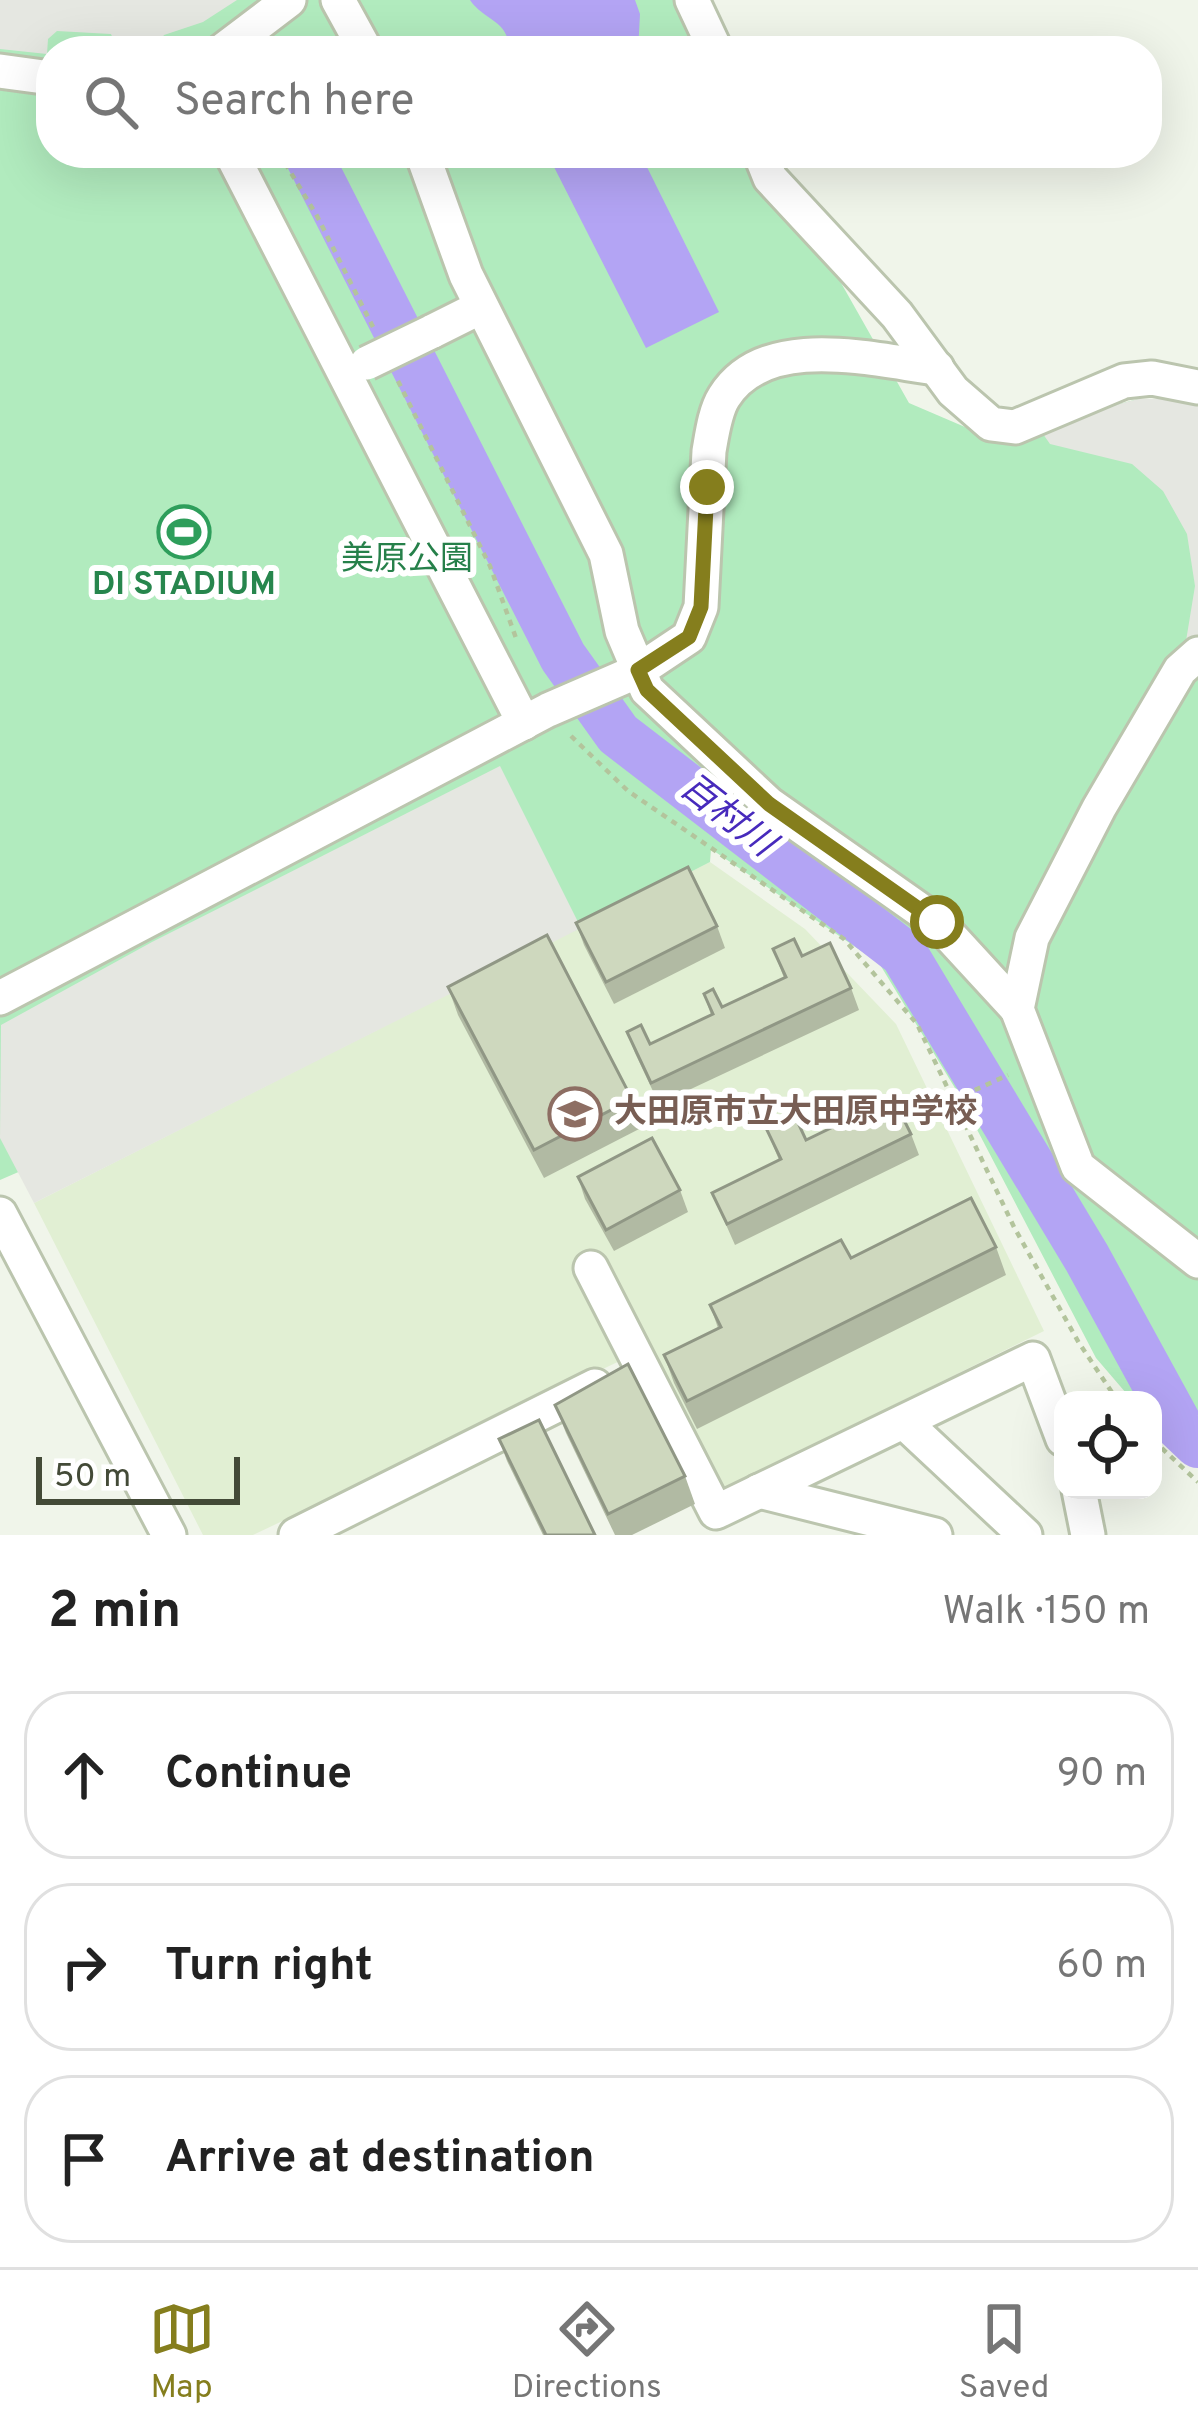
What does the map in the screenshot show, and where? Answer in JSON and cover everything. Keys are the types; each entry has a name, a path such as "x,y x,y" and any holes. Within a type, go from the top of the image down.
{"street":[{"path":"242,36 289,0"},
{"path":"338,0 358,36"},
{"path":"692,0 709,36"},
{"path":"0,71 36,76"},
{"path":"241,168 370,359 536,717"},
{"path":"428,168 481,307 606,554 622,631 647,690 769,804 937,922 1017,1009 1078,1167 1198,1261"},
{"path":"766,168 770,178 897,315 975,412 1003,428 1124,381 1151,378 1198,387"},
{"path":"370,359 481,307"},
{"path":"0,998 536,717 638,670 689,637 701,607 709,451 722,400 761,363 794,357 937,368"},
{"path":"1017,1009 1032,938 1111,788 1180,670 1198,654"},
{"path":"1,1220 170,1535"},
{"path":"591,1268 716,1512 1033,1359 1054,1415"},
{"path":"296,1535 640,1364"},
{"path":"904,1422 1024,1535"},
{"path":"759,1491 935,1535"},
{"path":"1081,1499 1088,1535"}],"path":[{"path":"288,168 317,216 370,359 490,566 519,646"},
{"path":"536,717 628,791 844,939 917,1024 1014,1227 1111,1391"},
{"path":"953,1100 1022,1068"},
{"path":"1162,1448 1198,1482"}],"shaded area":[{"path":"0,0 237,0 203,22 163,36 57,31 36,36 36,53 0,49"},
{"path":"470,0 635,0 639,36 506,36"},
{"path":"555,168 647,168 719,312 646,348"},
{"path":"1138,399 1176,399 1198,406 1198,638 1192,646 1186,641 1195,586 1187,534 1163,491 1132,464 1050,444 1043,434"},
{"path":"500,766 581,928 34,1203 0,1138 1,1025 152,942"},
{"name":"大田原市立大田原中学校","path":"710,862 805,929 896,1024 1044,1331 720,1491 645,1349 253,1535 203,1535 34,1203"}],"green space":[{"name":"美原公園","path":"0,0 676,0 693,36 36,36 36,168 756,168 773,203 836,274 909,403 986,436 1008,439 1039,435 1138,399 1198,406 1198,1415 1162,1432 1162,1391 1124,1391 1096,1358 958,1093 879,963 711,849 710,862 581,928 0,1180"}],"building":[{"path":"688,867 717,926 606,982 576,923"},
{"path":"547,935 632,1099 534,1150 448,987"},
{"path":"794,939 802,956 830,943 851,988 651,1083 627,1032 641,1025 650,1044 713,1014 704,994 713,989 722,1007 786,977 773,949"},
{"path":"893,1098 911,1134 727,1224 712,1193 781,1159 765,1126 793,1112 806,1140"},
{"path":"652,1138 680,1190 606,1230 578,1177"},
{"path":"971,1198 996,1247 687,1401 664,1355 721,1327 710,1305 841,1240 851,1258"},
{"path":"628,1364 685,1476 608,1514 555,1405"},
{"path":"539,1420 595,1535 546,1535 499,1439"}],"waterway":[{"name":"百村川","path":"315,168 563,657 618,734 904,954 1087,1258 1179,1426 1198,1444"}],"place":[{"name":"DI STADIUM","path":"184,532"},
{"name":"大田原市立大田原中学校","path":"575,1114"}],"route":[{"path":"707,487 701,607 689,637 638,670 647,690 769,804 937,922"}]}
